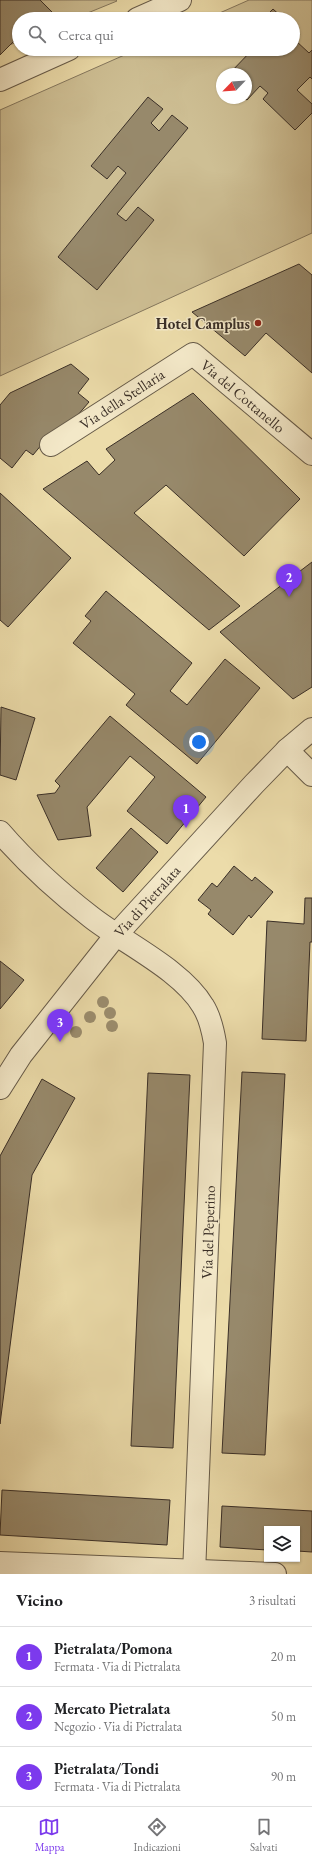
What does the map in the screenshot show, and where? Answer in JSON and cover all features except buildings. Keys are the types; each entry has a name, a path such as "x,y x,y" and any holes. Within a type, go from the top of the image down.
{"street":[{"path":"145,10 180,0"},
{"path":"0,80 53,56"},
{"name":"Via della Stellaria","path":"51,444 193,354"},
{"name":"Via del Cottanello","path":"193,354 312,454"},
{"name":"Via di Pietralata","path":"0,1088 20,1055 116,935 288,750 312,729"},
{"path":"288,750 312,775"},
{"name":"Via del Peperino","path":"0,832 62,892 92,918 162,966 188,988 202,1004 216,1043 194,1572"},
{"path":"0,1563 194,1572 275,1574"}],"shaded area":[{"path":"0,0 117,1 90,12 12,12 12,44 0,49"},
{"path":"249,0 312,0 312,233 0,376 0,110 122,56 300,56 300,12 222,12"}],"place":[{"name":"Hotel Camplus","path":"258,323"},
{"name":"Mercato Pietralata","path":"289,597"},
{"name":"Pietralata/Pomona","path":"186,828"},
{"name":"Pietralata/Tondi","path":"60,1042"}]}
